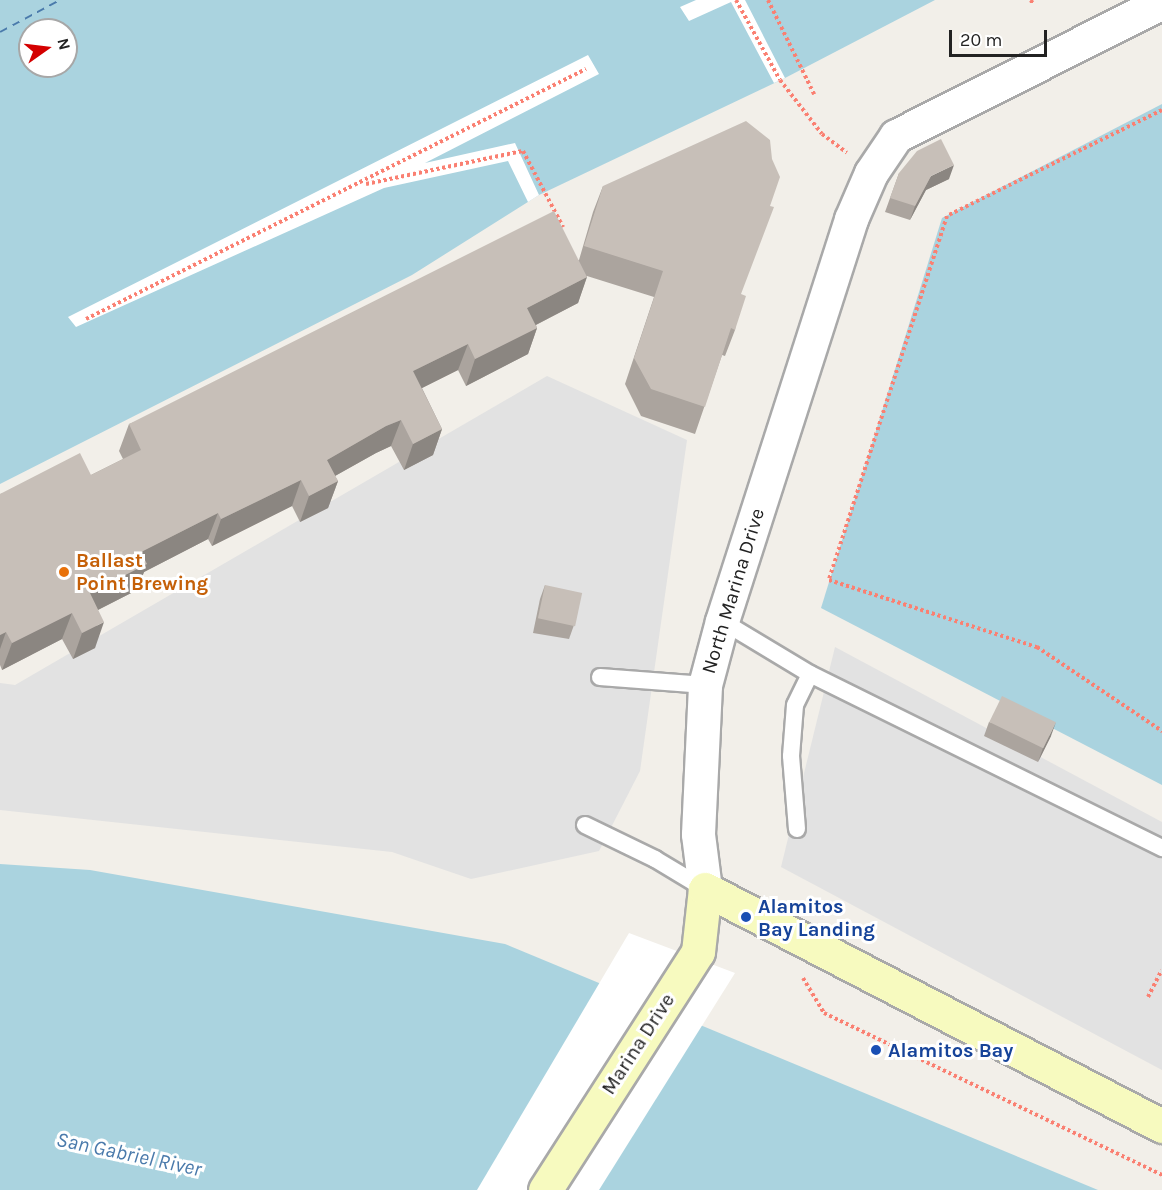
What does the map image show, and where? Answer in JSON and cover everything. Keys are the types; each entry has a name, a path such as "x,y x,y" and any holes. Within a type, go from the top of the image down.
{"main road":[{"name":"Marina Drive","path":"545,1190 698,952 705,889"},
{"path":"705,889 1162,1126"}],"street":[{"name":"North Marina Drive","path":"705,889 698,834 705,685 722,621 851,219 871,173 897,136 1162,2"}],"lane":[{"path":"722,621 810,674 1162,848"},
{"path":"797,829 791,756 795,705 810,674"},
{"path":"600,678 705,685"},
{"path":"585,825 655,859 705,889"}],"path":[{"path":"736,0 780,80 822,134 871,173"},
{"path":"768,0 814,94"},
{"path":"86,319 359,185 586,69"},
{"path":"1162,110 947,216 829,580 1037,647 1162,731"},
{"path":"359,185 523,152 563,226"},
{"path":"1148,997 1162,970"},
{"path":"801,974 824,1013 1162,1175"}],"shaded area":[{"path":"547,376 687,440 640,771 599,851 471,879 392,852 0,810 0,683 15,685"},
{"path":"835,647 1162,822 1162,1070 781,867"}],"water":[{"path":"0,0 935,0 785,78 539,195 412,275 0,484"},
{"path":"1162,104 1162,785 821,608 942,218"},
{"name":"San Gabriel River","path":"0,864 90,870 505,944 1098,1190 0,1190"}],"pier":[{"path":"696,0 745,0 785,78 774,83 731,2 689,21 680,7"},
{"path":"588,55 599,74 425,163 515,143 539,195 528,202 508,161 384,188 76,327 68,317"},
{"path":"629,933 735,973 599,1190 477,1190"}],"building":[{"path":"746,121 770,140 772,159 780,177 770,206 774,207 741,294 746,296 735,330 731,328 705,407 651,389 634,358 663,271 584,246 603,186"},
{"path":"941,139 954,165 931,176 915,206 890,198 899,173 917,151"},
{"path":"554,211 587,277 527,308 537,328 475,359 468,344 413,371 442,429 413,444 401,420 386,426 327,460 338,481 309,496 301,480 221,519 218,513 141,552 147,564 90,593 104,622 82,633 72,613 12,643 6,632 0,635 0,494 80,453 91,475 141,450 129,424"},
{"path":"545,585 582,593 575,626 538,618"},
{"path":"1002,696 1056,722 1043,748 989,722"}],"ferry route":[{"path":"0,32 60,0"}],"place":[{"name":"Ballast Point Brewing","path":"64,572"},
{"name":"Alamitos Bay Landing","path":"746,917"},
{"name":"Alamitos Bay","path":"876,1050"}]}
